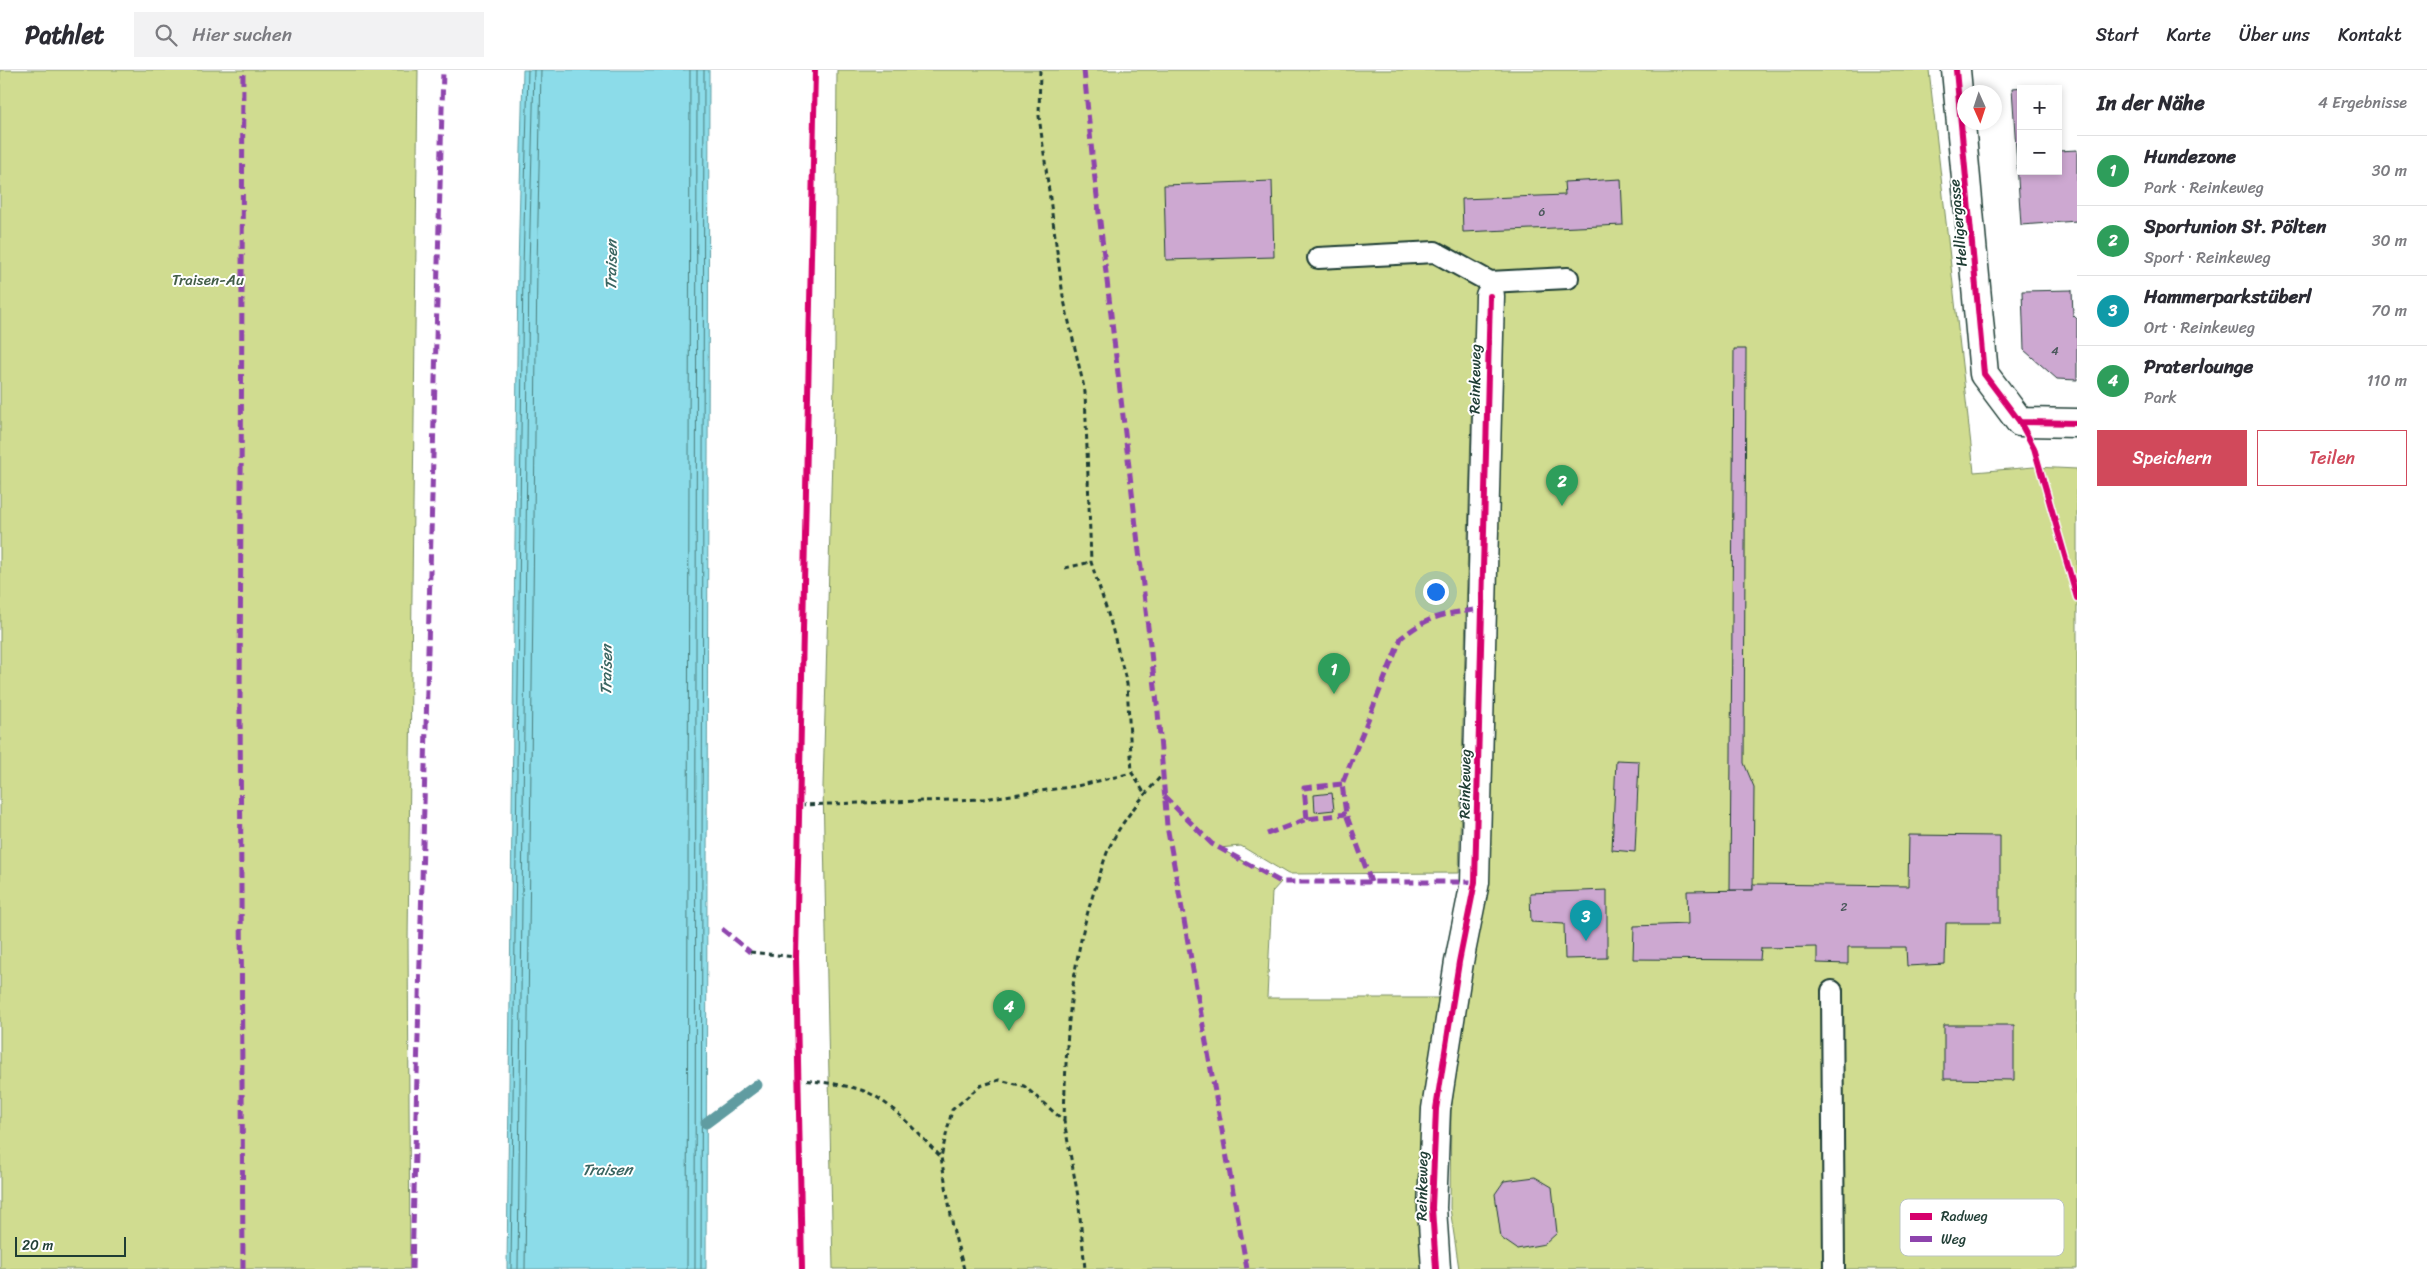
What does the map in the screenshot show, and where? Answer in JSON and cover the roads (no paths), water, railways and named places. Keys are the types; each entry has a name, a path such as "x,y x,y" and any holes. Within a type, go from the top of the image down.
{"street":[{"name":"Helligergasse","path":"1956,70 1984,374 2020,422 2077,423"},
{"name":"Reinkeweg","path":"1436,1269 1432,1208 1436,1109 1459,962 1475,882 1490,289"}],"lane":[{"path":"1318,258 1435,252 1490,289 1568,278"},
{"path":"1832,991 1834,1269"}],"water":[{"name":"Traisen","path":"523,70 709,70 706,1269 507,1269 518,268"}],"waterway":[{"path":"706,1123 757,1085"}],"place":[{"name":"Sportunion St. Pölten","path":"1562,506"},
{"name":"Hundezone","path":"1334,694"},
{"name":"Hammerparkstüberl","path":"1586,941"},
{"name":"Praterlounge","path":"1009,1031"}],"park label":[{"name":"Traisen-Au","path":"208,280"}]}
